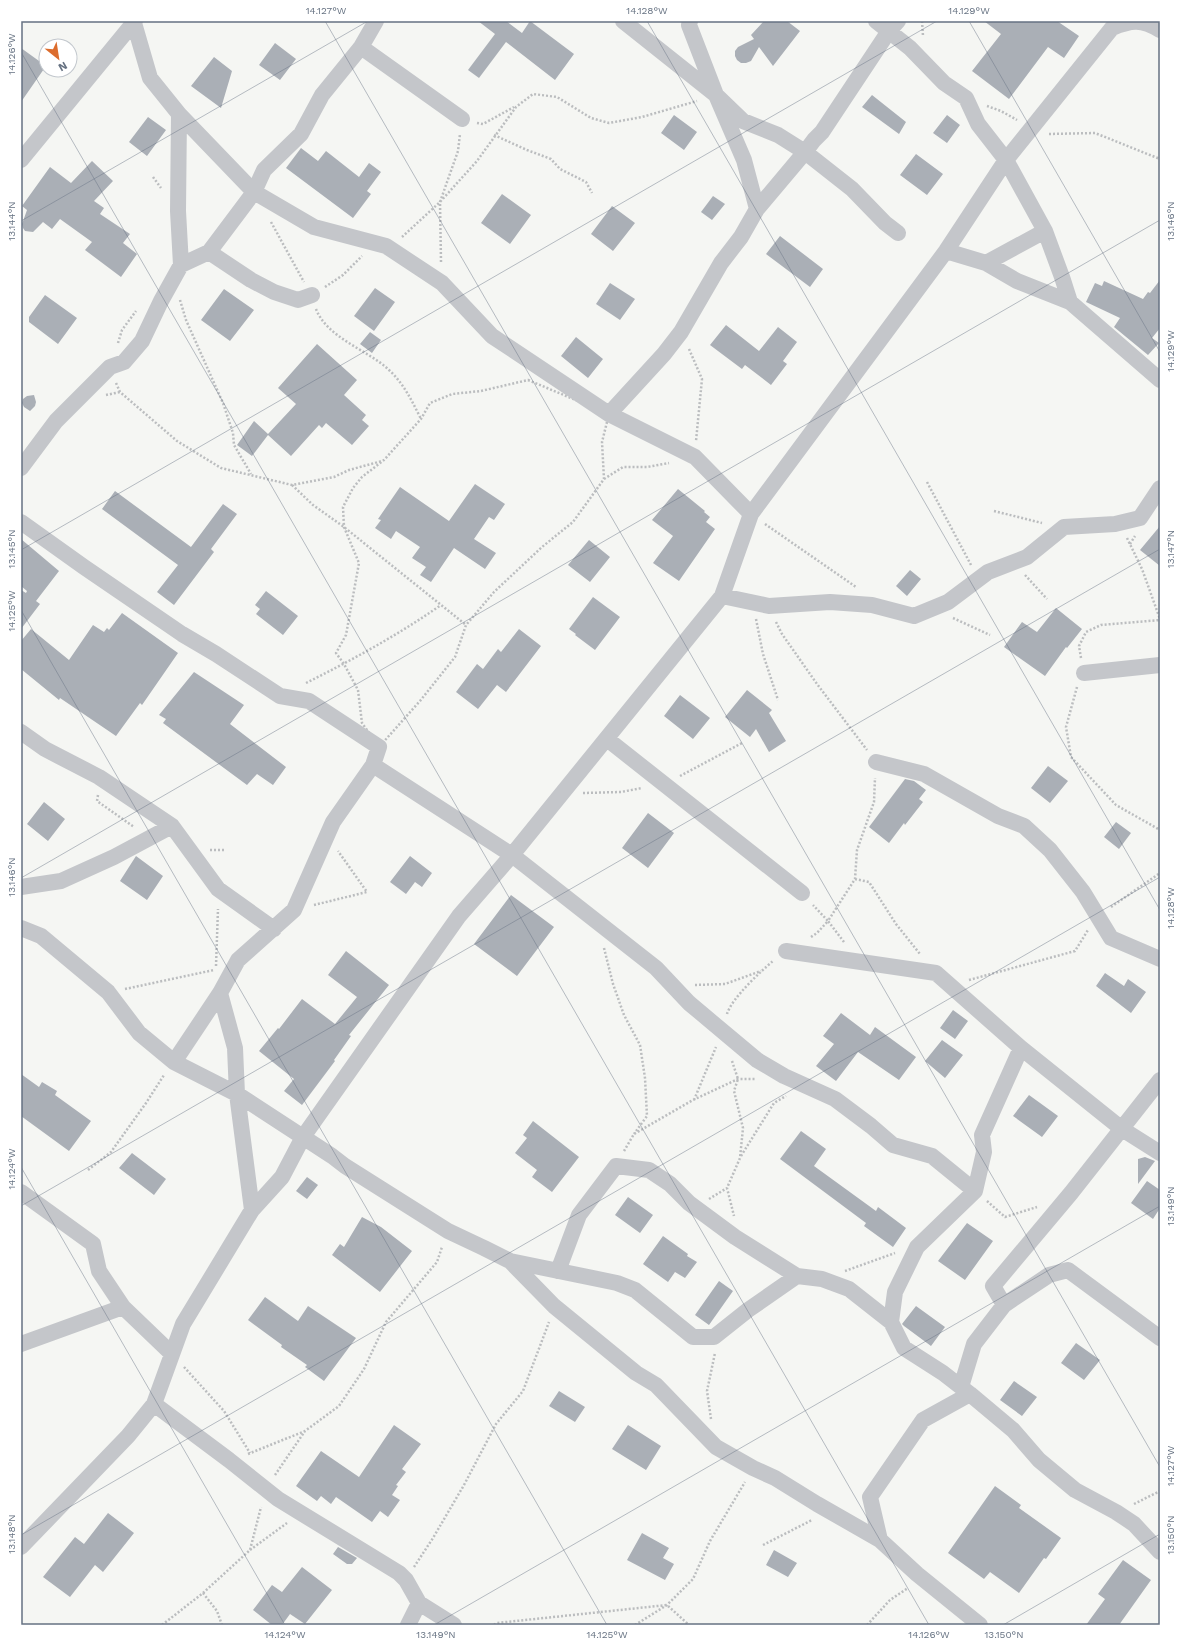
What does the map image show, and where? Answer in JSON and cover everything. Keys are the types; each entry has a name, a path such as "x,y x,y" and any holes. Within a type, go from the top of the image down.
{"street":[{"path":"181,265 209,252 254,192 264,170 301,134 322,96 361,47 376,21"},
{"path":"623,21 716,95 743,121 778,135 806,152 852,188 885,223 898,233"},
{"path":"690,21 689,25 716,95 744,160 757,209"},
{"path":"876,21 894,26 910,48 944,83 966,98 978,124 1006,160 1045,231 1070,302"},
{"path":"21,1547 128,1436 154,1404 183,1324 252,1210 282,1177 303,1137 459,916 512,855 722,596 751,514 946,251 1006,160 1030,128 1116,24 1129,21 1147,22 1160,30"},
{"path":"134,22 150,78 179,114 254,192 314,227 386,246 442,282 492,336 609,414 695,458 751,514"},
{"path":"21,160 134,22"},
{"path":"609,414 682,332 721,263 741,237 757,209 822,132 894,26"},
{"path":"361,47 462,120"},
{"path":"21,468 56,421 110,367 124,362 142,341 160,301 181,265 178,211 179,114"},
{"path":"986,263 1045,231"},
{"path":"946,251 986,263 1017,282 1070,302 1160,380"},
{"path":"209,252 251,280 274,292 298,300 312,296"},
{"path":"722,596 769,606 830,602 872,605 914,616 948,602 988,572 1027,557 1064,527 1119,524 1140,518 1160,488"},
{"path":"21,522 182,634 216,654 280,696 309,700 379,747 373,765 333,822 294,910 238,960 220,993 174,1062"},
{"path":"1084,673 1160,665"},
{"path":"21,732 45,749 99,777 172,826 218,889 274,929"},
{"path":"607,739 802,893"},
{"path":"876,762 924,774 998,816 1024,826 1050,850 1083,892 1111,938 1160,959"},
{"path":"373,765 512,855 656,968 689,1003 757,1060 784,1076 834,1099 871,1126 893,1145 932,1156 975,1191"},
{"path":"21,887 61,881 114,857 172,826"},
{"path":"21,928 40,936 108,992 139,1034 174,1062 237,1094 345,1166 448,1231 510,1261 617,1283 635,1290 693,1337 714,1337 748,1310 797,1276"},
{"path":"786,951 936,973 1021,1048 1122,1129 1160,1153"},
{"path":"220,993 235,1048 237,1094 252,1210"},
{"path":"891,1322 895,1292 917,1247 975,1191 984,1152 982,1135 1021,1048"},
{"path":"1004,1305 993,1286 1071,1193 1160,1080"},
{"path":"558,1271 579,1215 616,1166 649,1170 670,1184 690,1203 735,1237 797,1276 822,1280 849,1289 891,1322 904,1348 943,1373 1013,1430 1039,1460 1075,1490 1116,1512 1134,1524 1160,1552"},
{"path":"21,1192 93,1244 99,1271 123,1307 172,1354"},
{"path":"510,1261 554,1306 636,1373 656,1385 716,1447 752,1468 775,1478 880,1540 917,1574 980,1625"},
{"path":"880,1540 870,1497 923,1420 966,1391 974,1344 1004,1305 1049,1275 1068,1270 1160,1338"},
{"path":"21,1344 123,1307"},
{"path":"154,1404 265,1488 301,1513 399,1573 406,1580 419,1603 454,1625"},
{"path":"408,1625 419,1603"}],"path":[{"path":"442,282 440,202 458,151 462,120 483,124 516,107 533,94 557,96 591,118 609,123 642,117 716,95"},
{"path":"966,98 1001,111 1030,128 1052,135 1095,133 1160,159"},
{"path":"312,296 342,275 367,252 398,241 440,202 476,161 494,134 516,107"},
{"path":"494,134 527,150 551,159 560,169 586,182 592,193"},
{"path":"269,219 312,296 318,314 330,329 389,369 407,390 421,419"},
{"path":"177,293 186,320 223,402 234,445 251,475"},
{"path":"604,479 602,442 609,414 528,380 481,391 452,394 430,403 421,419 384,460 362,477 353,488 343,507 344,527 359,563 346,635 336,653 344,664 358,690 362,723 379,747 420,701 455,657 466,625 494,592 573,522 604,479 623,467 647,467 695,458 702,379 682,332"},
{"path":"110,367 120,392 177,441 221,468 292,485 334,478 349,470 384,460"},
{"path":"927,482 965,552 978,580"},
{"path":"292,485 313,506 344,527 466,625"},
{"path":"994,511 1036,522 1064,527"},
{"path":"751,514 866,593 872,605"},
{"path":"1119,524 1142,569 1160,620 1101,625 1086,632 1079,646 1084,673 1081,675 1073,698 1066,727 1072,757 1116,805 1160,830"},
{"path":"1006,565 1028,576 1047,599"},
{"path":"280,696 344,664 410,626 441,605"},
{"path":"693,1100 723,1033 730,1006 762,971 786,951 818,933 828,921 855,879 857,850 874,802 876,762 817,684 782,634 769,606 755,618 763,654 778,700"},
{"path":"951,617 990,635"},
{"path":"99,777 97,801 152,837"},
{"path":"294,910 367,892 327,835"},
{"path":"964,981 1075,951 1098,916 1160,874"},
{"path":"855,879 869,882 896,924 936,973"},
{"path":"215,970 218,889"},
{"path":"802,893 828,921 860,961"},
{"path":"597,921 613,984 624,1015 640,1045 645,1078 647,1116 634,1134 616,1166"},
{"path":"108,992 215,970 238,960"},
{"path":"673,986 725,984 762,971"},
{"path":"731,1059 738,1079 734,1091 743,1128 740,1158"},
{"path":"88,1170 111,1152 146,1103 159,1080 174,1062"},
{"path":"634,1134 693,1100 738,1079 768,1079 784,1076"},
{"path":"735,1237 735,1220 727,1188 740,1158 774,1103 804,1085"},
{"path":"975,1191 1005,1217 1044,1204"},
{"path":"229,1460 305,1431 339,1406 364,1369 386,1322 437,1262 448,1231"},
{"path":"822,1280 872,1260 917,1247"},
{"path":"406,1580 464,1485 496,1424 524,1391 554,1306"},
{"path":"714,1337 715,1357 706,1391 716,1447"},
{"path":"172,1354 224,1411 253,1460"},
{"path":"250,1550 265,1488 305,1431"},
{"path":"635,1625 667,1605 693,1579 710,1541 734,1502 752,1468"},
{"path":"1116,1512 1160,1491"},
{"path":"162,1625 203,1594 250,1550 301,1513"},
{"path":"867,1625 890,1600 910,1586 917,1574"},
{"path":"203,1594 217,1611 222,1625"},
{"path":"494,1625 497,1623 667,1605 689,1625"}],"building":[{"path":"478,21 506,21 522,33 530,21 574,54 555,80 506,42 479,78 468,70 495,34"},
{"path":"764,21 787,21 800,31 773,66 759,47 751,61 741,63 735,56 735,51 738,47 754,39 751,35"},
{"path":"984,21 1057,21 1079,36 1064,58 1048,47 1009,99 972,71 1001,34"},
{"path":"275,43 296,59 280,80 259,65"},
{"path":"21,48 38,60 38,78 21,102"},
{"path":"214,57 232,71 221,108 191,86"},
{"path":"872,95 906,122 899,134 862,107"},
{"path":"674,115 697,132 684,150 661,133"},
{"path":"947,115 960,125 947,143 933,133"},
{"path":"148,117 166,130 147,156 129,142"},
{"path":"301,148 318,161 326,151 359,177 369,163 381,172 367,191 371,194 353,218 286,168"},
{"path":"916,154 943,174 927,195 900,175"},
{"path":"92,161 113,181 94,201 104,208 100,214 130,234 123,243 137,254 121,277 85,250 92,242 60,219 52,229 43,222 33,232 25,231 22,224 27,210 22,206 50,167 71,183"},
{"path":"502,194 531,215 510,244 481,223"},
{"path":"713,196 725,204 712,220 701,212"},
{"path":"612,206 635,223 613,251 591,234"},
{"path":"780,236 823,269 810,287 766,254"},
{"path":"1160,280 1160,328 1152,338 1159,343 1148,355 1114,327 1120,318 1086,302 1095,283 1102,286 1104,281 1143,299 1148,292 1150,293"},
{"path":"610,283 635,299 620,320 596,304"},
{"path":"375,288 395,302 374,331 354,316"},
{"path":"224,289 254,310 230,341 201,320"},
{"path":"45,295 77,318 58,344 29,322 29,317"},
{"path":"726,325 759,351 778,327 797,342 783,361 787,364 771,385 745,365 742,369 710,345"},
{"path":"370,332 381,340 372,353 360,344"},
{"path":"576,337 603,359 588,378 561,356"},
{"path":"317,344 357,380 344,395 366,415 362,420 369,426 352,445 326,423 322,428 319,425 291,456 268,435 252,456 237,445 254,421 268,434 296,404 278,388"},
{"path":"34,395 36,402 35,406 30,411 24,407 22,403 23,399 27,396"},
{"path":"475,484 505,504 494,520 489,517 474,539 496,553 485,569 454,548 431,582 420,575 426,567 412,558 420,547 396,531 391,539 375,528 381,520 378,519 400,487 449,521"},
{"path":"678,489 705,511 704,512 710,517 706,522 715,529 679,581 653,563 673,536 652,520"},
{"path":"115,491 191,547 223,504 237,514 211,549 214,552 174,605 157,592 178,565 102,509"},
{"path":"1160,526 1160,566 1140,550"},
{"path":"21,539 59,571 36,601 40,604 21,629 21,590 26,593 27,591 21,586"},
{"path":"589,540 610,557 590,582 568,565"},
{"path":"910,570 921,579 907,596 896,586"},
{"path":"266,591 298,616 283,635 256,614 260,609 255,605"},
{"path":"593,597 620,617 595,650 569,629"},
{"path":"1056,608 1082,629 1067,648 1066,647 1045,676 1004,647 1022,622 1037,632"},
{"path":"122,613 178,653 142,705 140,703 116,736 60,698 59,700 21,669 21,641 31,629 69,660 93,625 104,632 107,628 109,630"},
{"path":"519,629 541,646 506,692 497,685 478,709 456,692 477,664 483,669 498,649 501,652"},
{"path":"194,672 244,705 230,724 286,767 273,785 257,774 247,785 163,723 166,719 159,715"},
{"path":"747,690 772,710 769,713 786,741 769,752 756,729 750,737 725,717"},
{"path":"680,695 710,718 693,739 664,716"},
{"path":"1048,766 1068,781 1050,803 1031,788"},
{"path":"905,779 914,781 926,790 919,799 923,802 905,825 904,823 889,843 869,827"},
{"path":"44,802 65,819 48,841 27,824"},
{"path":"648,813 674,833 648,868 622,848"},
{"path":"1116,822 1131,833 1119,849 1104,837"},
{"path":"136,856 163,876 147,900 120,881"},
{"path":"410,856 432,873 422,887 415,882 406,894 390,882"},
{"path":"511,895 554,927 517,976 474,944"},
{"path":"346,951 389,985 349,1035 351,1036 334,1060 335,1061 302,1105 284,1091 294,1079 259,1051 278,1028 279,1029 302,999 335,1024 357,997 328,975"},
{"path":"1105,973 1124,986 1128,979 1146,992 1131,1013 1096,986"},
{"path":"953,1010 968,1021 955,1039 940,1028"},
{"path":"841,1013 870,1035 875,1027 916,1057 899,1080 858,1052 836,1081 816,1066 834,1044 823,1036"},
{"path":"942,1040 963,1055 945,1078 925,1061"},
{"path":"21,1074 39,1087 42,1082 57,1091 55,1095 91,1121 69,1151 21,1116"},
{"path":"1029,1095 1058,1116 1042,1137 1013,1116"},
{"path":"533,1121 579,1157 552,1192 532,1177 537,1170 515,1153 527,1138 523,1135"},
{"path":"801,1131 826,1149 814,1166 876,1211 878,1207 906,1228 893,1247 864,1226 866,1223 780,1159"},
{"path":"132,1153 166,1179 154,1195 119,1168"},
{"path":"1145,1157 1155,1161 1138,1184 1138,1159"},
{"path":"307,1177 318,1185 307,1199 296,1191"},
{"path":"1147,1181 1160,1190 1160,1208 1153,1219 1131,1203"},
{"path":"628,1197 653,1215 640,1233 615,1215"},
{"path":"362,1217 381,1227 412,1251 380,1292 332,1255 340,1244 344,1247"},
{"path":"967,1223 993,1241 965,1280 938,1261"},
{"path":"663,1236 688,1254 687,1256 697,1262 685,1278 675,1272 668,1282 643,1264"},
{"path":"719,1281 733,1291 709,1325 695,1315"},
{"path":"265,1297 298,1321 308,1306 356,1338 324,1381 305,1367 307,1365 281,1347 282,1345 248,1320"},
{"path":"916,1306 945,1327 931,1346 902,1324"},
{"path":"1076,1343 1100,1360 1084,1380 1061,1363"},
{"path":"1014,1381 1037,1397 1022,1416 1000,1400"},
{"path":"559,1391 585,1407 575,1422 549,1406"},
{"path":"394,1425 421,1444 402,1469 406,1472 396,1485 398,1486 392,1495 400,1500 388,1517 380,1511 372,1522 336,1497 331,1504 321,1496 317,1501 296,1486 321,1451 359,1477"},
{"path":"628,1425 661,1446 646,1470 612,1449"},
{"path":"995,1486 1021,1505 1019,1508 1061,1538 1046,1559 1044,1558 1019,1593 990,1572 984,1579 948,1553"},
{"path":"108,1513 134,1533 103,1572 95,1565 70,1597 43,1577 75,1537 84,1544"},
{"path":"642,1533 669,1548 663,1558 674,1564 665,1580 627,1560"},
{"path":"338,1547 357,1558 352,1564 347,1564 333,1554"},
{"path":"774,1550 797,1563 788,1577 766,1565"},
{"path":"1123,1560 1151,1580 1119,1625 1086,1625 1105,1599 1098,1594"},
{"path":"302,1567 332,1590 305,1624 290,1614 282,1625 272,1625 253,1610 272,1585 282,1592"}]}
